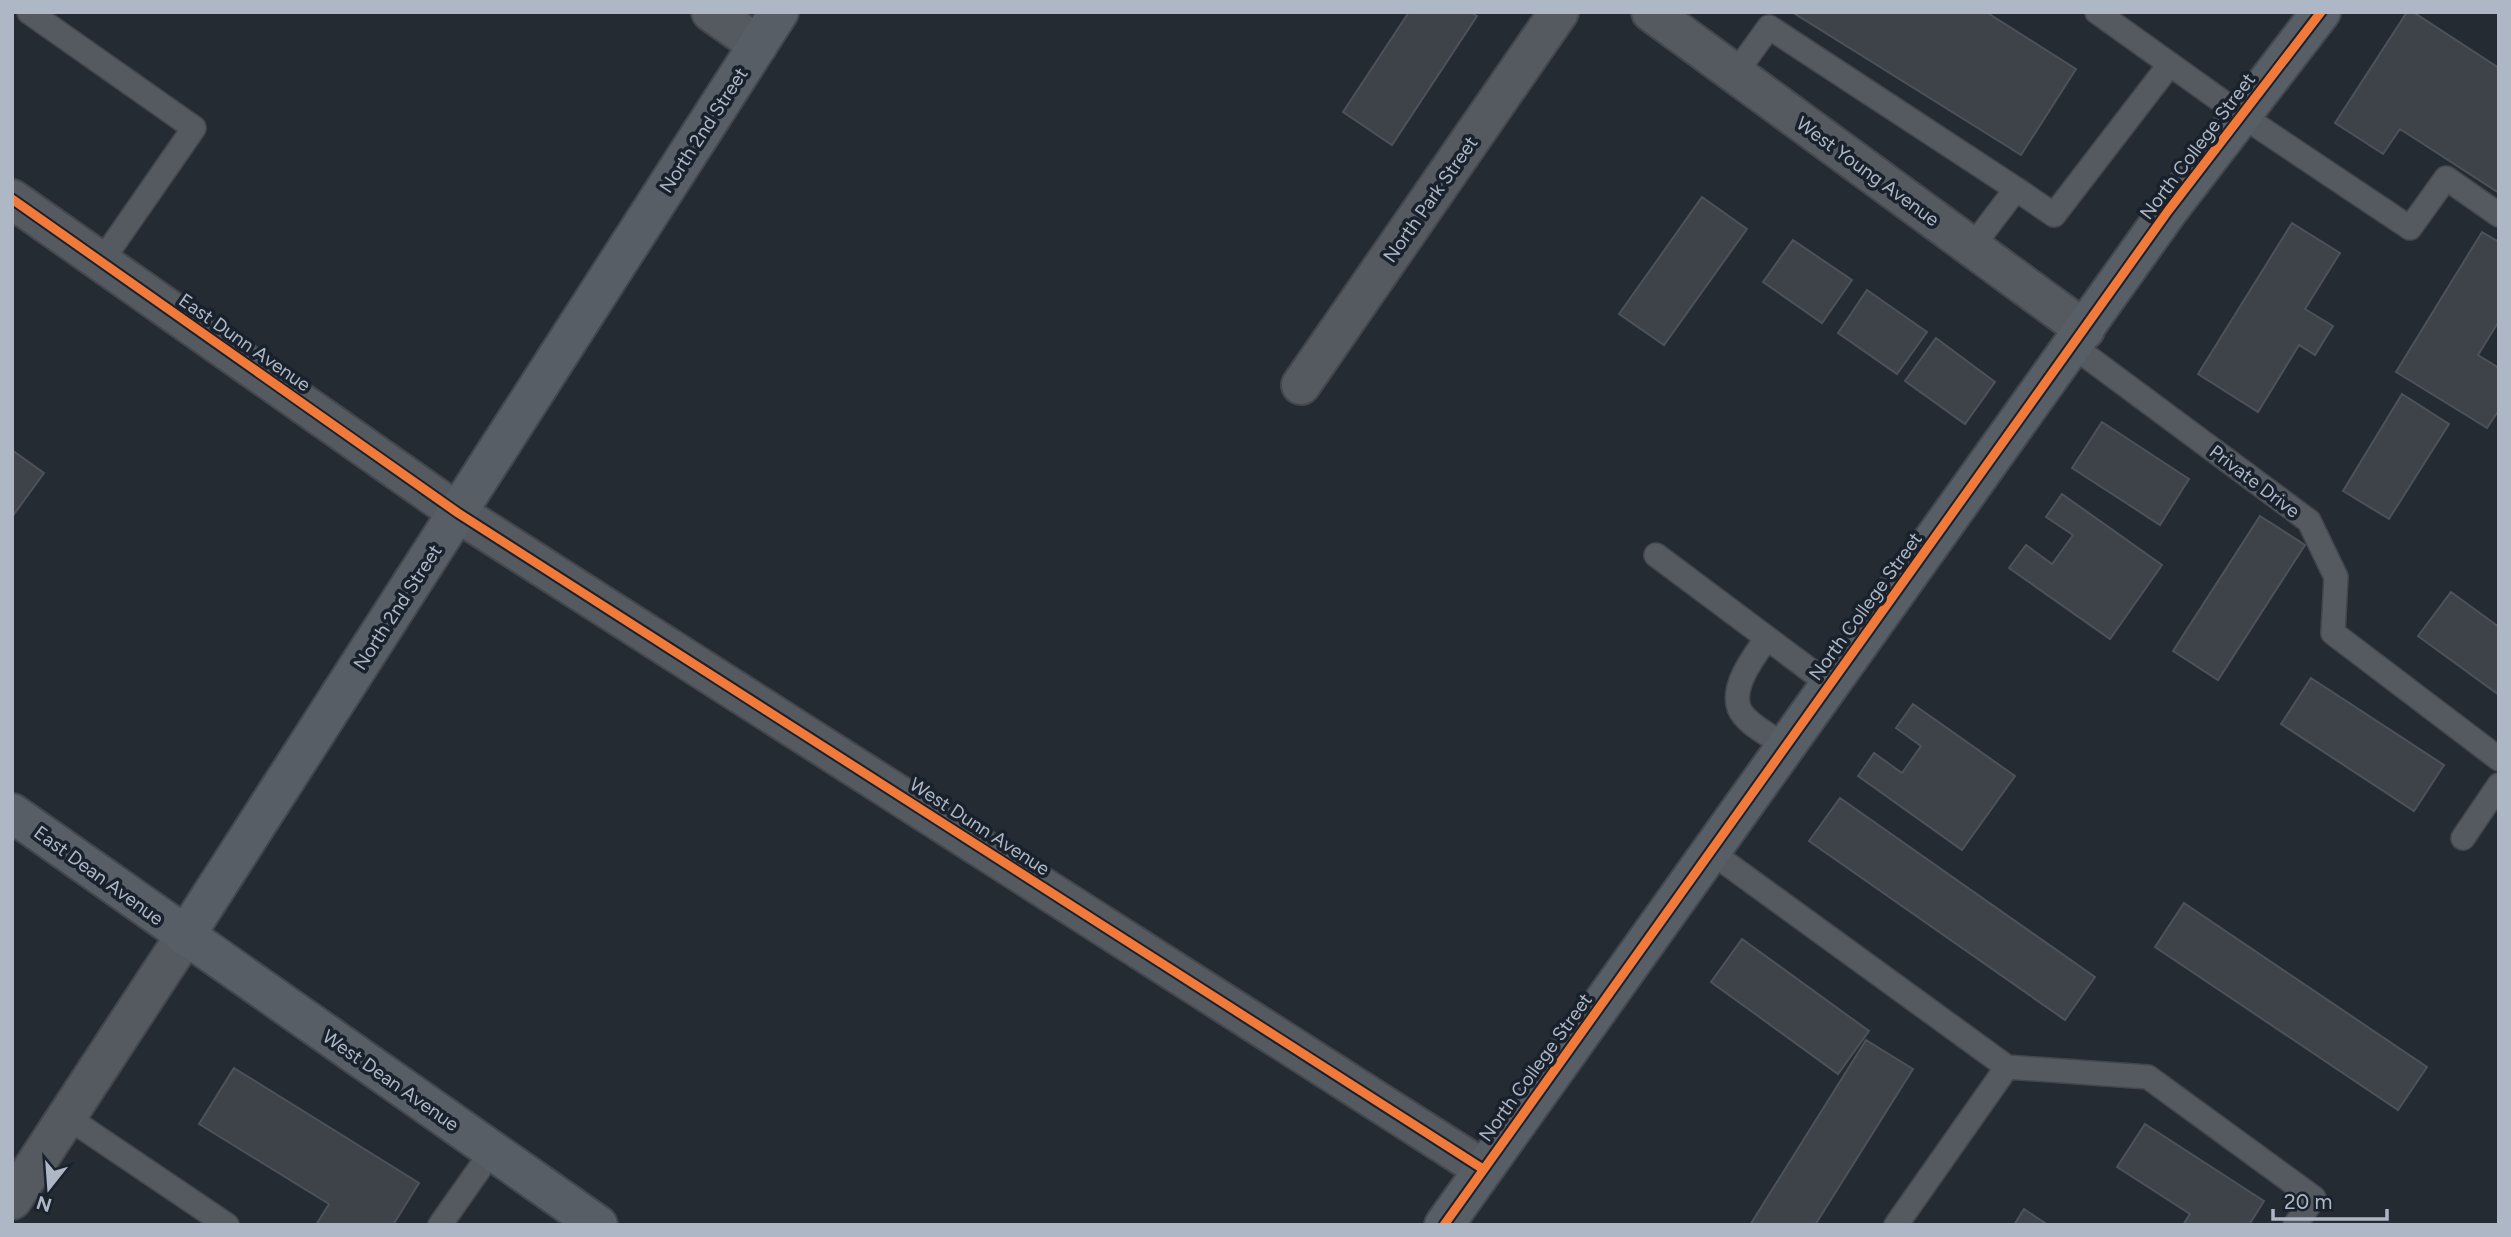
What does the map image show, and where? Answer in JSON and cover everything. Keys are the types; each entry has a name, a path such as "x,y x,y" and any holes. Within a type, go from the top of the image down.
{"street":[{"path":"711,12 758,45"},
{"name":"North 2nd Street","path":"12,1200 185,936 779,12"},
{"name":"North Park Street","path":"1301,386 1559,12"},
{"name":"West Young Avenue","path":"1651,12 1972,247 2079,338"},
{"name":"North College Street","path":"1444,1225 2168,211 2321,12"},
{"name":"East Dunn Avenue","path":"12,199 458,513"},
{"name":"West Dunn Avenue","path":"458,513 1483,1169"},
{"name":"East Dean Avenue","path":"12,813 185,936"},
{"name":"West Dean Avenue","path":"185,936 597,1225"}],"lane":[{"path":"29,12 194,128 101,262"},
{"path":"2097,12 2241,115 2410,228 2446,178 2499,215"},
{"path":"1735,74 1769,27 2054,215 2170,64"},
{"path":"1972,247 2016,189"},
{"name":"Private Drive","path":"2079,338 2309,521 2336,578 2333,633 2499,759"},
{"path":"1656,555 1830,685"},
{"path":"1767,638 1749,663 1739,692 1739,708 1751,722 1786,746"},
{"path":"2462,838 2499,785"},
{"path":"1711,852 2007,1067 2148,1077 2314,1198 2295,1225"},
{"path":"1896,1225 2007,1067"},
{"path":"67,1117 227,1225"},
{"path":"440,1225 492,1151"}],"building":[{"path":"1409,12 1471,12 1477,16 1392,145 1343,112"},
{"path":"1792,12 1986,12 2076,69 2021,155"},
{"path":"2407,12 2413,12 2499,68 2499,193 2400,129 2383,154 2335,123"},
{"path":"1702,197 1747,229 1664,345 1619,314"},
{"path":"2292,223 2340,253 2305,309 2333,326 2315,355 2299,345 2258,412 2198,374"},
{"path":"2482,232 2499,242 2499,321 2478,355 2499,368 2499,410 2487,428 2396,372"},
{"path":"1793,240 1852,280 1822,323 1763,282"},
{"path":"1867,290 1927,332 1897,374 1838,333"},
{"path":"1936,338 1995,382 1965,424 1905,381"},
{"path":"2402,394 2449,424 2389,519 2343,491"},
{"path":"2102,422 2189,479 2160,525 2072,468"},
{"path":"12,450 44,473 12,517"},
{"path":"2062,494 2162,565 2110,639 2009,568 2026,545 2052,564 2073,535 2046,517"},
{"path":"2260,516 2305,545 2218,680 2173,651"},
{"path":"2451,592 2499,627 2499,695 2418,636"},
{"path":"2311,678 2444,765 2414,811 2281,724"},
{"path":"1913,704 2015,776 1962,850 1858,776 1874,753 1902,773 1921,746 1896,728"},
{"path":"1840,798 2095,977 2065,1020 1809,841"},
{"path":"2184,903 2427,1067 2398,1110 2155,947"},
{"path":"1742,939 1869,1031 1838,1074 1711,982"},
{"path":"1866,1040 1913,1069 1815,1225 1750,1225"},
{"path":"234,1068 419,1183 393,1225 316,1225 329,1204 199,1124"},
{"path":"2145,1124 2264,1201 2249,1225 2183,1225 2190,1214 2117,1167"},
{"path":"2024,1209 2048,1225 2014,1225"}],"cycle path":[{"path":"1444,1225 2168,211 2321,12"},
{"path":"12,199 458,513 1483,1169"}]}
